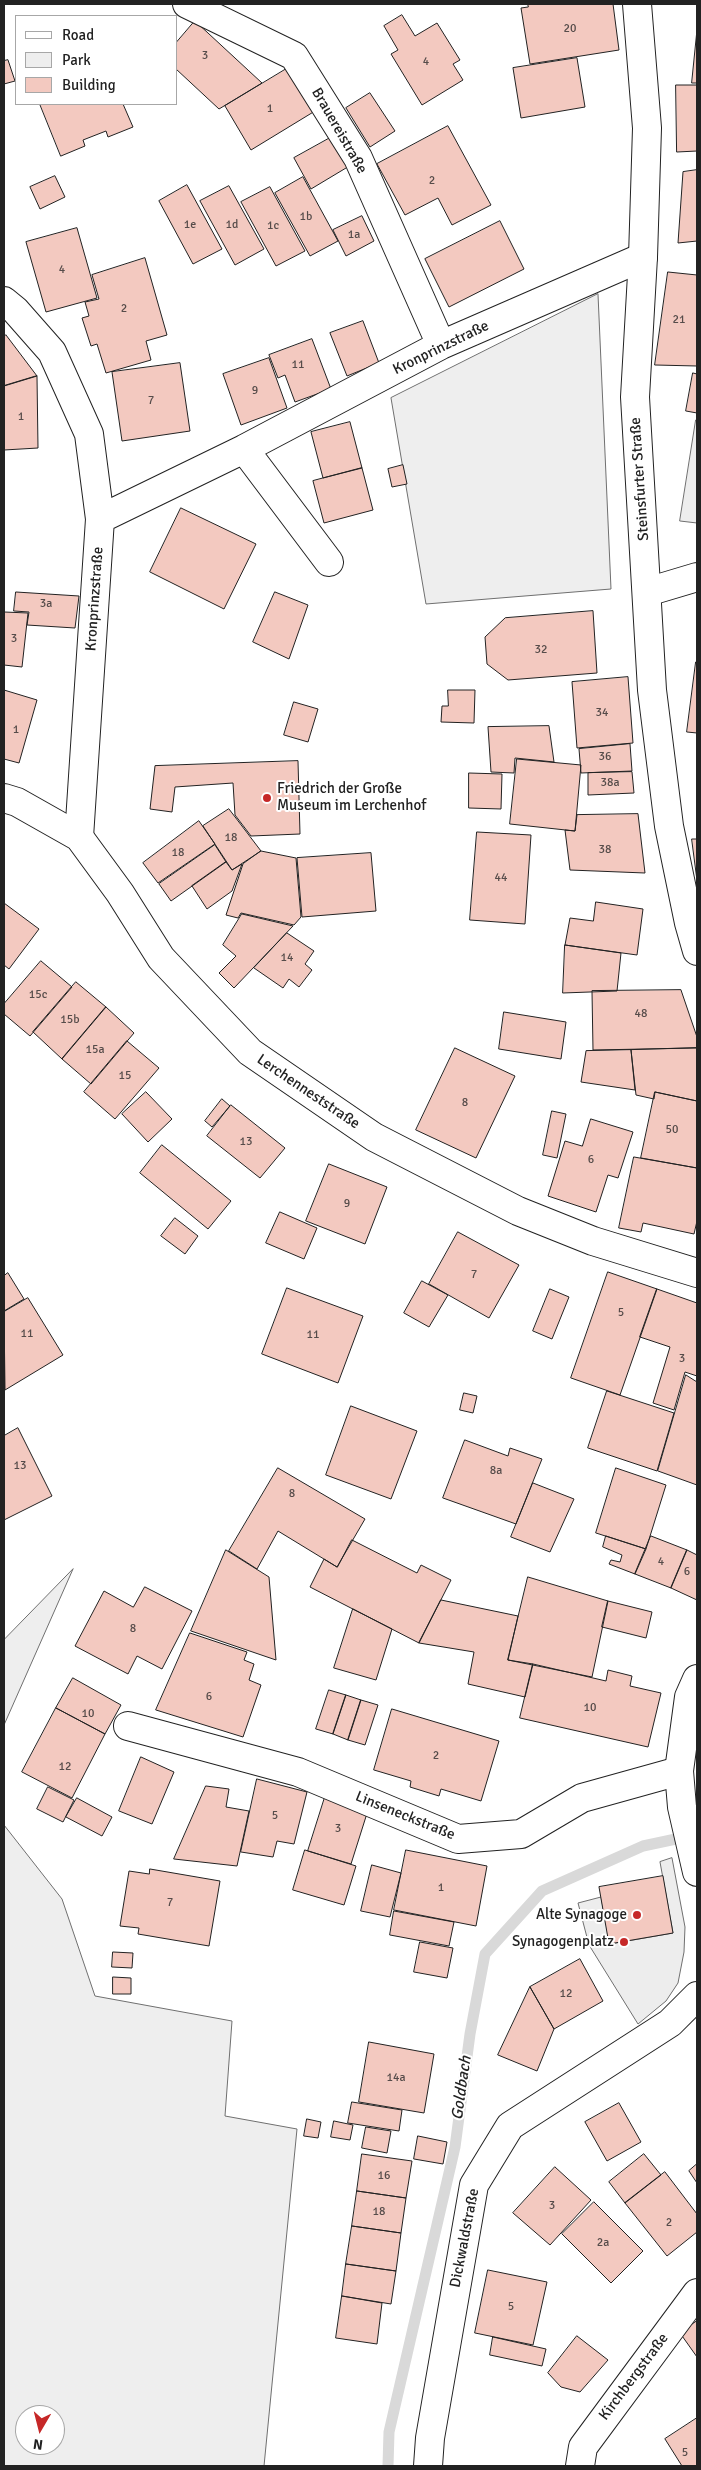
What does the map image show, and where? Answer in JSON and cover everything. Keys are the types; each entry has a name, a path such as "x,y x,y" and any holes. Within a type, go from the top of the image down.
{"street":[{"name":"Brauereistraße","path":"187,4 294,56 358,158 441,345"},
{"name":"Steinsfurter Straße","path":"637,4 647,128 643,257 635,397 652,690 669,826 689,923 697,951"},
{"name":"Kronprinzstraße","path":"79,837 100,519 244,449 441,345 643,257"},
{"path":"4,301 15,310 52,352 89,434 100,519"},
{"path":"244,449 329,562"},
{"path":"647,592 697,578"},
{"name":"Lerchenneststraße","path":"4,798 18,802 79,837 120,893 161,958 250,1052 374,1137 518,1211 593,1241 697,1272"},
{"path":"696,1865 682,1807 679,1771 690,1697 697,1679"},
{"name":"Linseneckstraße","path":"128,1726 298,1772 458,1839 521,1834 582,1798 679,1771"},
{"name":"Dickwaldstraße","path":"428,2466 430,2438 474,2185 510,2126 670,2023 697,1996"},
{"name":"Kirchbergstraße","path":"580,2466 583,2447 697,2293"}],"green space":[{"path":"598,294 611,589 426,604 391,398"},
{"path":"73,1569 4,1725 4,1640"},
{"path":"4,1825 62,1899 95,1996 232,2021 225,2116 297,2129 264,2466 4,2466"}],"shaded area":[{"path":"697,420 697,523 680,521"},
{"path":"672,1858 685,1927 684,1952 678,1983 666,2001 638,2024 589,1945 578,1903 601,1897 610,1944 673,1933 660,1862"}],"building":[{"path":"528,4 613,4 619,50 530,64 521,8 528,7"},
{"path":"402,15 415,36 437,23 460,60 453,64 463,80 422,105 391,54 398,50 384,26"},
{"path":"195,21 262,83 219,109 178,71 178,41"},
{"path":"697,30 697,83 692,83"},
{"path":"577,58 585,107 521,118 513,68"},
{"path":"8,60 15,81 4,84 4,61"},
{"path":"288,68 315,111 251,150 225,106"},
{"path":"676,85 697,85 697,151 677,152"},
{"path":"370,93 395,131 370,147 346,108"},
{"path":"40,105 123,105 133,127 108,137 106,131 83,140 85,146 61,156"},
{"path":"448,126 491,205 452,225 438,198 405,215 377,164"},
{"path":"330,138 351,165 311,189 294,158"},
{"path":"697,170 697,241 678,243 683,172"},
{"path":"55,176 65,197 40,209 30,187"},
{"path":"303,177 338,241 310,256 275,193"},
{"path":"187,185 222,249 193,264 159,201"},
{"path":"229,186 264,249 235,265 200,201"},
{"path":"270,187 305,251 276,266 241,202"},
{"path":"362,216 374,241 346,256 333,230"},
{"path":"500,221 524,269 449,307 425,259"},
{"path":"77,228 97,298 46,312 26,242"},
{"path":"145,258 167,335 146,341 151,360 106,373 97,344 91,346 82,318 89,316 85,302 99,299 92,275"},
{"path":"668,272 697,275 697,366 655,365"},
{"path":"363,321 379,363 347,376 330,333"},
{"path":"6,335 37,376 4,386 4,337"},
{"path":"312,339 331,389 295,402 285,375 278,378 269,355"},
{"path":"269,358 287,408 241,425 223,374"},
{"path":"180,363 190,431 122,441 112,372"},
{"path":"693,373 697,374 697,413 686,411"},
{"path":"37,376 38,448 4,450 4,386"},
{"path":"350,422 362,468 323,478 311,432"},
{"path":"403,465 407,484 392,487 388,469"},
{"path":"362,468 373,510 324,523 313,481"},
{"path":"181,508 256,544 224,609 150,572"},
{"path":"16,592 79,596 75,628 27,625 29,612 14,611"},
{"path":"275,592 308,605 289,659 253,642"},
{"path":"593,611 597,673 508,680 487,664 485,637 505,618"},
{"path":"4,612 28,613 22,667 4,665"},
{"path":"697,662 697,733 687,732"},
{"path":"628,677 633,743 577,748 572,682"},
{"path":"4,690 37,700 19,763 4,759"},
{"path":"448,690 475,690 474,723 441,722 442,706 448,706"},
{"path":"294,702 318,709 308,742 284,735"},
{"path":"549,726 554,762 515,758 514,773 491,772 488,727"},
{"path":"630,744 632,771 581,773 579,749"},
{"path":"517,759 581,765 575,831 510,824"},
{"name":"Friedrich der Große Museum im Lerchenhof","path":"298,761 300,834 251,836 235,815 233,783 175,787 172,812 150,809 155,766"},
{"path":"632,772 634,793 588,795 588,773"},
{"path":"469,773 502,774 501,809 469,808"},
{"name":"Friedrich der Große Museum im Lerchenhof","path":"229,809 261,851 232,870 203,826"},
{"path":"638,814 645,873 570,870 565,830 575,831 577,815"},
{"path":"199,821 215,844 158,883 143,863"},
{"path":"477,832 531,835 525,924 470,920"},
{"path":"692,839 697,839 697,880"},
{"path":"215,845 226,862 171,901 159,884"},
{"path":"261,851 296,858 301,917 294,925 241,913 238,918 226,915 243,864"},
{"path":"371,853 376,911 302,917 297,858"},
{"path":"226,862 232,870 242,864 232,891 207,909 192,886"},
{"path":"596,902 643,909 637,955 565,945 570,918 593,921"},
{"path":"4,903 39,929 9,969 4,965"},
{"path":"242,914 293,926 234,988 219,973 236,956 223,945"},
{"path":"287,933 314,951 305,964 312,970 299,987 289,979 283,988 254,968"},
{"path":"565,945 621,953 617,991 563,993"},
{"path":"41,961 72,987 30,1036 4,1014 4,1004"},
{"path":"76,982 106,1007 62,1059 33,1032"},
{"path":"681,990 697,1037 697,1048 593,1050 592,991"},
{"path":"106,1007 134,1033 91,1084 62,1059"},
{"path":"504,1012 566,1022 561,1059 499,1049"},
{"path":"127,1041 159,1068 115,1119 84,1092"},
{"path":"455,1048 515,1076 476,1158 416,1130"},
{"path":"697,1048 697,1101 655,1092 654,1099 636,1095 631,1050"},
{"path":"631,1050 635,1090 581,1082 586,1051"},
{"path":"146,1092 172,1119 148,1142 122,1114"},
{"path":"655,1092 697,1101 697,1168 641,1158"},
{"path":"222,1099 230,1106 212,1127 205,1121"},
{"path":"231,1105 285,1148 260,1178 207,1136"},
{"path":"552,1111 566,1114 557,1158 543,1155"},
{"path":"591,1119 633,1132 618,1178 608,1175 596,1212 548,1196 565,1141 582,1146"},
{"path":"162,1145 231,1201 208,1229 140,1173"},
{"path":"634,1157 697,1168 697,1221 694,1234 643,1223 641,1232 619,1228"},
{"path":"329,1164 387,1187 365,1244 306,1221"},
{"path":"280,1212 317,1228 304,1259 266,1243"},
{"path":"175,1218 198,1236 185,1254 161,1236"},
{"path":"458,1232 519,1265 489,1318 429,1284"},
{"path":"608,1272 657,1289 620,1395 571,1378"},
{"path":"8,1273 24,1299 4,1311 4,1276"},
{"path":"422,1281 448,1295 429,1327 404,1313"},
{"path":"287,1288 363,1316 338,1383 262,1354"},
{"path":"550,1289 569,1297 552,1339 533,1331"},
{"path":"657,1289 697,1303 697,1376 685,1372 674,1410 653,1403 670,1347 640,1337"},
{"path":"28,1298 63,1355 5,1390 4,1312"},
{"path":"686,1375 697,1382 697,1485 658,1471"},
{"path":"607,1391 674,1413 657,1471 588,1448"},
{"path":"464,1393 477,1396 473,1413 460,1410"},
{"path":"351,1406 417,1431 391,1499 326,1475"},
{"path":"18,1428 52,1496 4,1520 4,1436"},
{"path":"465,1440 508,1456 510,1448 542,1459 516,1524 443,1498"},
{"path":"278,1468 365,1519 337,1567 278,1531 257,1569 229,1551"},
{"path":"616,1468 666,1485 646,1549 596,1533"},
{"path":"533,1483 574,1499 550,1552 511,1537"},
{"path":"606,1536 646,1549 635,1574 609,1564 611,1560 620,1562 622,1555 603,1547"},
{"path":"651,1536 687,1550 671,1588 635,1574"},
{"path":"352,1540 417,1573 421,1565 451,1580 419,1643 310,1587 324,1559 337,1567"},
{"path":"226,1550 269,1577 276,1660 191,1631"},
{"path":"687,1550 697,1555 697,1600 671,1588"},
{"path":"528,1577 608,1601 592,1677 508,1660"},
{"path":"145,1587 192,1611 162,1669 137,1656 128,1674 75,1646 104,1591 133,1607"},
{"path":"441,1600 518,1616 508,1660 533,1664 525,1697 468,1684 474,1652 419,1643"},
{"path":"608,1601 652,1612 646,1638 602,1627"},
{"path":"353,1609 392,1629 376,1680 334,1668"},
{"path":"190,1633 247,1652 244,1660 254,1664 249,1680 261,1685 243,1737 156,1710"},
{"path":"533,1664 606,1681 608,1670 632,1676 630,1686 661,1693 648,1747 520,1718"},
{"path":"73,1678 121,1705 105,1734 56,1708"},
{"path":"329,1690 346,1695 333,1734 316,1729"},
{"path":"346,1695 361,1700 348,1740 333,1734"},
{"path":"361,1700 378,1705 365,1745 348,1740"},
{"path":"56,1708 105,1734 72,1798 22,1772"},
{"path":"392,1709 499,1741 481,1801 441,1789 439,1796 410,1787 411,1781 374,1770"},
{"path":"141,1757 174,1772 152,1824 119,1811"},
{"path":"257,1779 307,1792 294,1844 277,1841 273,1857 241,1852"},
{"path":"206,1786 229,1789 226,1807 249,1811 237,1866 174,1859"},
{"path":"48,1787 74,1800 63,1822 37,1809"},
{"path":"326,1794 369,1807 351,1864 308,1851"},
{"path":"77,1798 112,1817 102,1836 66,1817"},
{"path":"305,1850 356,1866 344,1905 293,1890"},
{"path":"406,1850 487,1866 476,1926 394,1910"},
{"path":"372,1865 401,1873 390,1917 361,1911"},
{"path":"150,1869 220,1881 209,1946 138,1934 139,1928 120,1926 129,1871 149,1874"},
{"name":"Alte Synagoge","path":"663,1876 673,1933 609,1944 599,1887"},
{"path":"394,1911 454,1922 449,1946 390,1935"},
{"path":"420,1942 453,1948 447,1978 414,1972"},
{"path":"113,1952 133,1953 132,1968 112,1967"},
{"path":"580,1959 603,2001 554,2029 530,1987"},
{"path":"113,1977 131,1978 131,1994 113,1994"},
{"path":"530,1987 554,2029 537,2071 498,2055"},
{"path":"369,2042 434,2054 424,2113 359,2102"},
{"path":"352,2102 402,2110 399,2131 348,2123"},
{"path":"619,2103 641,2142 607,2161 585,2122"},
{"path":"307,2119 321,2122 318,2138 304,2136"},
{"path":"334,2121 353,2125 350,2140 331,2137"},
{"path":"366,2127 391,2131 387,2153 362,2148"},
{"path":"418,2136 447,2142 443,2164 414,2159"},
{"path":"362,2154 412,2161 406,2198 357,2191"},
{"path":"644,2154 661,2175 625,2203 609,2182"},
{"path":"697,2164 697,2183 689,2171"},
{"path":"555,2167 591,2200 550,2245 513,2213"},
{"path":"665,2172 697,2214 697,2232 667,2256 625,2203"},
{"path":"357,2191 406,2198 401,2233 352,2226"},
{"path":"594,2202 643,2251 611,2283 562,2234"},
{"path":"352,2226 401,2233 396,2271 346,2264"},
{"path":"346,2264 396,2271 391,2304 342,2296"},
{"path":"488,2270 547,2282 533,2345 475,2333"},
{"path":"342,2296 382,2303 377,2344 336,2338"},
{"path":"697,2321 697,2357 680,2333"},
{"path":"577,2336 608,2360 580,2392 561,2387 548,2373"},
{"path":"493,2337 546,2349 542,2366 490,2355"},
{"path":"697,2418 697,2466 682,2466 665,2439"}],"waterway":[{"name":"Goldbach","path":"388,2466 389,2432 455,2147 470,2034 485,1954 542,1891 643,1846 690,1836"}],"place":[{"name":"Friedrich der Große Museum im Lerchenhof","path":"267,798"},
{"name":"Alte Synagoge","path":"637,1915"},
{"name":"Synagogenplatz","path":"624,1942"}]}
